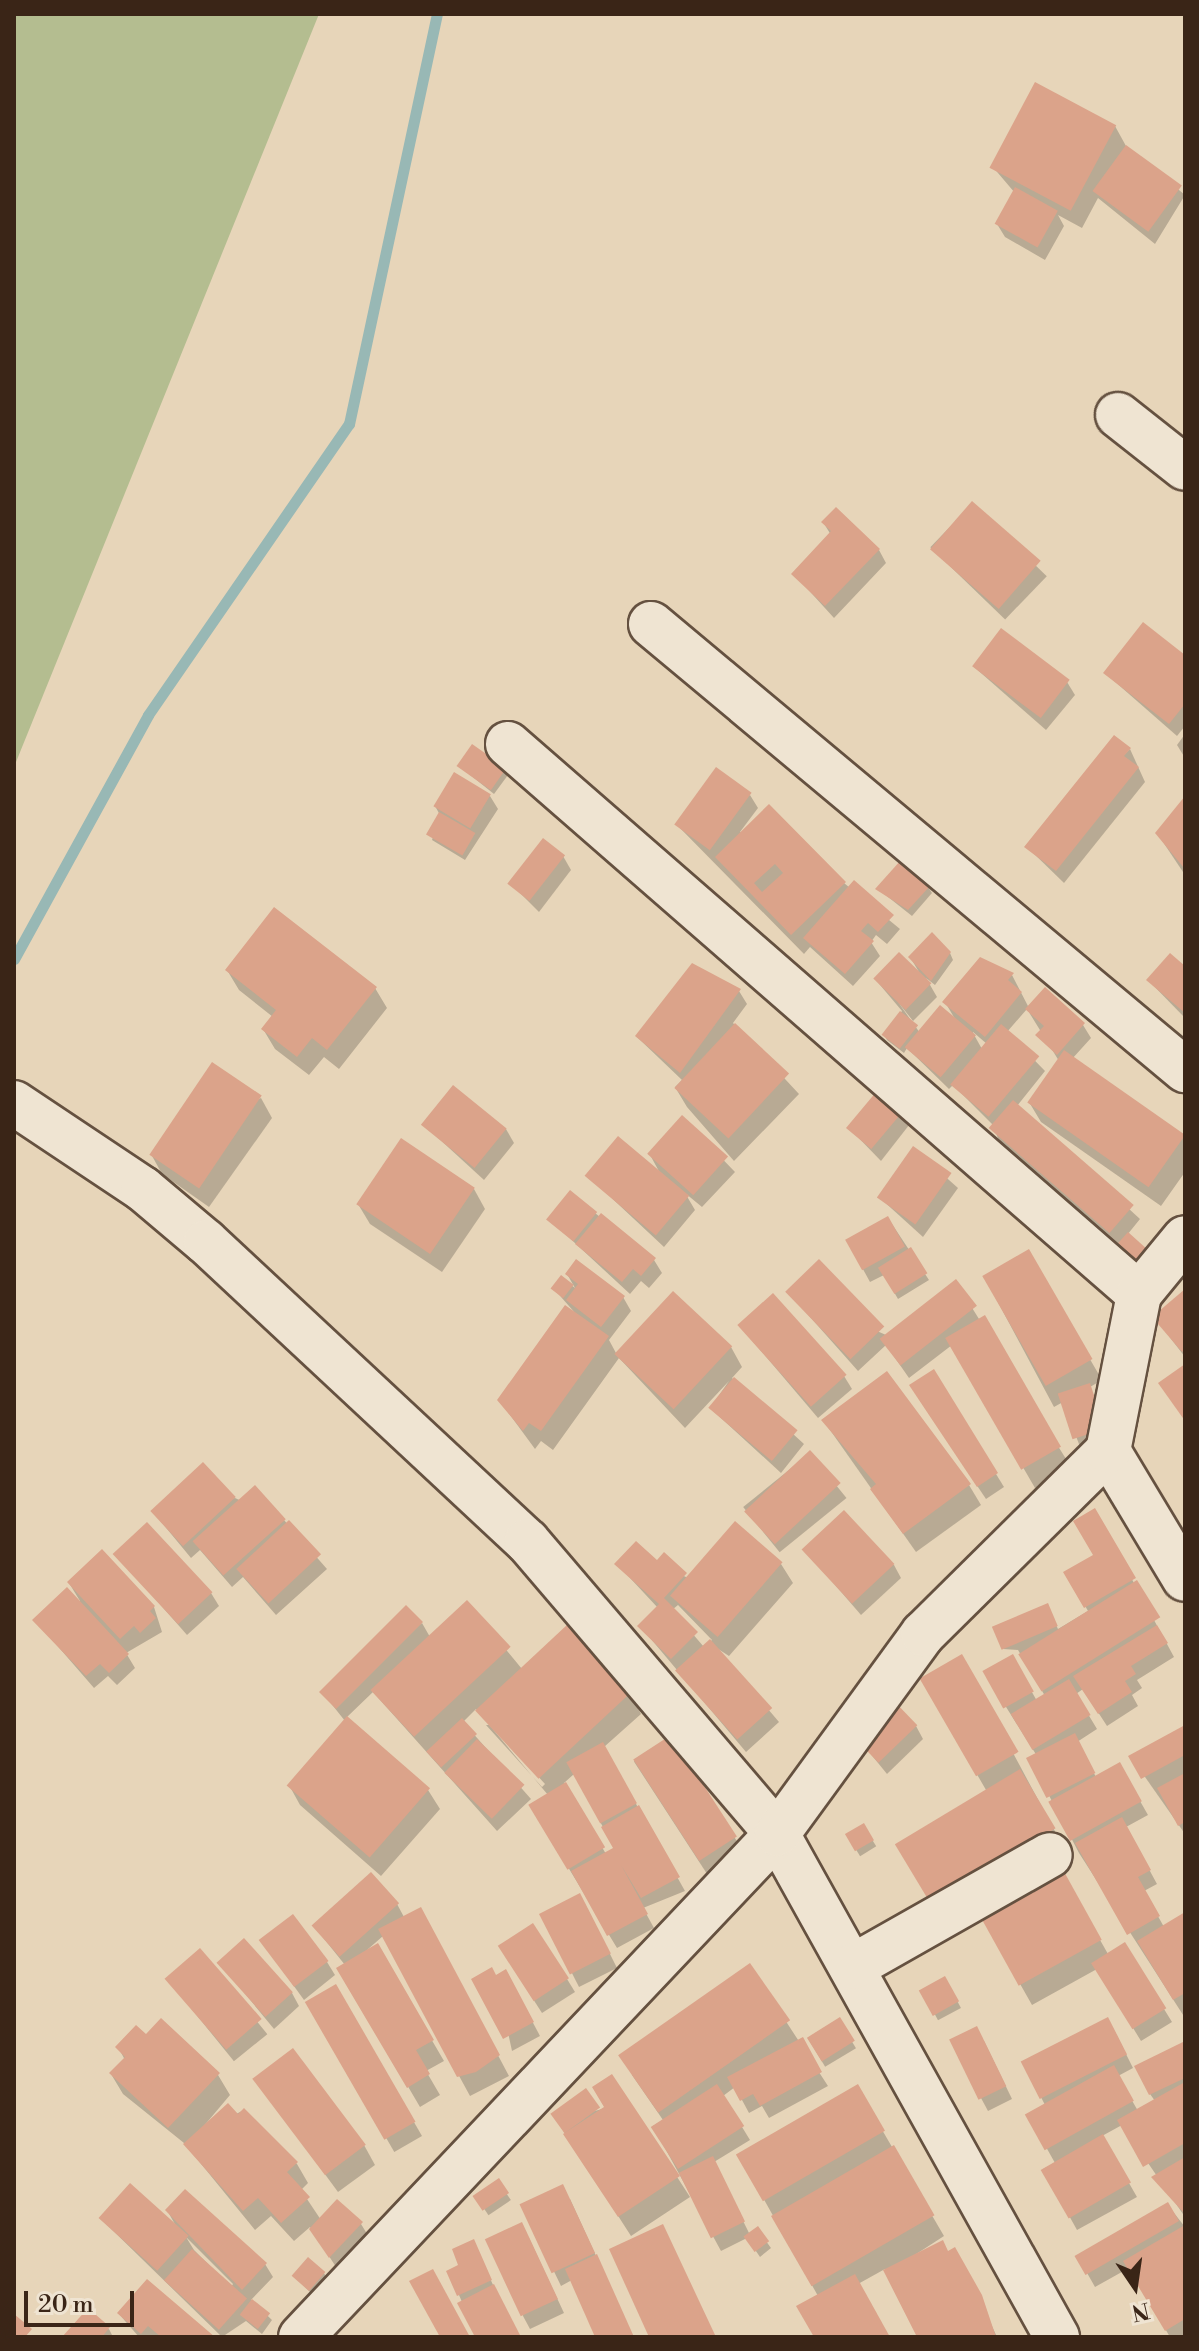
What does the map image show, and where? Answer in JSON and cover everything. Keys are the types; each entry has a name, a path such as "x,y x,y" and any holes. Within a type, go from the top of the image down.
{"street":[{"path":"1118,415 1185,468"},
{"path":"651,624 1185,1070"},
{"path":"508,744 1089,1244 1139,1294"},
{"path":"14,1103 143,1189 206,1242 527,1541 777,1834 1057,2337"},
{"path":"301,2337 777,1834 923,1634 1108,1451 1139,1294 1185,1238"},
{"path":"1108,1451 1185,1579"},
{"path":"852,1967 1050,1855"}],"green space":[{"path":"14,14 319,14 14,767"}],"building":[{"path":"1035,82 1116,125 1071,211 989,168"},
{"path":"1126,145 1182,186 1148,232 1092,191"},
{"path":"1015,187 1058,211 1037,247 995,224"},
{"path":"972,501 1041,561 999,609 930,549"},
{"path":"836,507 880,549 825,606 791,574 831,531 821,522"},
{"path":"1143,622 1185,655 1185,704 1169,724 1103,673"},
{"path":"1001,628 1070,680 1041,718 972,666"},
{"path":"1114,735 1131,748 1124,756 1139,767 1056,871 1024,847"},
{"path":"472,744 506,768 491,790 457,766"},
{"path":"716,767 752,793 710,850 674,824"},
{"path":"454,772 491,794 470,828 433,806"},
{"path":"1185,796 1185,866 1184,868 1155,833"},
{"path":"769,804 846,882 791,935 715,857","holes":["775,864 783,873 762,892 754,883"]},
{"path":"439,812 475,833 462,856 426,835"},
{"path":"543,838 565,855 529,901 507,884"},
{"path":"901,860 930,886 908,910 875,889"},
{"path":"854,880 894,915 878,932 868,923 861,931 874,941 845,974 803,938"},
{"path":"274,907 377,987 327,1050 312,1038 297,1057 261,1029 276,1010 225,970"},
{"path":"932,932 951,952 931,981 908,957"},
{"path":"899,952 931,983 906,1010 873,979"},
{"path":"1170,953 1185,966 1185,1013 1146,980"},
{"path":"980,957 1014,973 1008,980 1022,992 985,1037 942,1002"},
{"path":"692,963 741,989 680,1073 635,1036"},
{"path":"1045,987 1085,1023 1057,1055 1035,1035 1044,1026 1025,1009"},
{"path":"940,1005 976,1035 941,1077 905,1047"},
{"path":"900,1011 918,1025 900,1049 882,1035"},
{"path":"735,1023 789,1073 728,1139 674,1088"},
{"path":"1001,1024 1039,1056 989,1117 950,1085"},
{"path":"1064,1050 1185,1135 1149,1187 1027,1102"},
{"path":"212,1062 262,1096 199,1188 149,1155"},
{"path":"453,1085 507,1128 475,1168 421,1125"},
{"path":"882,1085 907,1106 871,1149 846,1128"},
{"path":"1013,1100 1134,1205 1109,1233 989,1128"},
{"path":"682,1115 728,1156 693,1195 647,1154"},
{"path":"618,1136 689,1196 656,1236 585,1176"},
{"path":"401,1138 475,1188 430,1254 356,1204"},
{"path":"913,1146 952,1173 915,1225 877,1198"},
{"path":"570,1190 597,1212 573,1242 546,1220"},
{"path":"601,1213 656,1258 641,1276 633,1269 622,1282 575,1244"},
{"path":"888,1216 905,1247 862,1270 845,1240"},
{"path":"1128,1232 1149,1251 1137,1264 1116,1245"},
{"path":"911,1247 927,1273 894,1294 878,1268"},
{"path":"1029,1249 1092,1359 1046,1386 982,1276"},
{"path":"576,1259 625,1296 601,1327 566,1300 578,1284 565,1274"},
{"path":"819,1259 884,1327 850,1359 785,1292"},
{"path":"561,1275 574,1285 563,1298 551,1288"},
{"path":"956,1279 977,1306 900,1366 880,1339"},
{"path":"1185,1289 1185,1349 1182,1352 1152,1317"},
{"path":"673,1291 732,1346 674,1409 614,1354"},
{"path":"773,1293 847,1375 811,1407 737,1325"},
{"path":"565,1305 609,1336 541,1431 529,1423 523,1431 497,1400"},
{"path":"985,1315 1061,1447 1021,1470 945,1338"},
{"path":"1185,1364 1185,1421 1158,1383"},
{"path":"934,1369 998,1473 977,1487 909,1385"},
{"path":"887,1371 971,1484 903,1534 870,1489 876,1484 821,1420"},
{"path":"734,1377 798,1430 772,1461 708,1408"},
{"path":"1090,1383 1105,1429 1072,1439 1058,1394"},
{"path":"810,1450 841,1483 775,1544 744,1511"},
{"path":"203,1462 236,1497 183,1546 150,1511"},
{"path":"255,1485 286,1519 223,1575 193,1541"},
{"path":"1095,1508 1136,1578 1084,1608 1063,1572 1093,1555 1073,1521"},
{"path":"844,1510 894,1564 852,1604 802,1550"},
{"path":"289,1520 321,1554 268,1603 236,1569"},
{"path":"735,1521 783,1562 718,1637 670,1596"},
{"path":"147,1522 212,1592 178,1624 113,1554"},
{"path":"636,1541 657,1560 664,1552 687,1573 664,1598 698,1632 671,1659 637,1626 659,1604 614,1564"},
{"path":"102,1549 155,1606 150,1611 156,1618 140,1633 134,1626 120,1639 67,1582"},
{"path":"1137,1580 1160,1617 1042,1692 1018,1654"},
{"path":"67,1587 129,1654 109,1673 100,1664 86,1676 32,1620"},
{"path":"467,1600 511,1647 414,1737 370,1690"},
{"path":"1048,1603 1058,1626 1002,1650 992,1627"},
{"path":"406,1605 423,1622 336,1709 319,1692"},
{"path":"568,1624 631,1692 539,1779 475,1711"},
{"path":"1157,1625 1168,1643 1131,1666 1136,1674 1125,1681 1132,1692 1098,1714 1073,1676"},
{"path":"710,1639 772,1708 737,1740 675,1670"},
{"path":"962,1654 1019,1752 976,1776 920,1678"},
{"path":"1013,1654 1034,1692 1003,1709 982,1671"},
{"path":"1069,1679 1091,1715 1032,1750 1011,1714"},
{"path":"893,1700 917,1725 878,1763 854,1738"},
{"path":"347,1716 430,1788 370,1858 287,1785"},
{"path":"462,1718 477,1734 441,1768 426,1751"},
{"path":"1185,1725 1185,1755 1141,1779 1128,1756"},
{"path":"1075,1733 1095,1773 1046,1798 1026,1758"},
{"path":"671,1735 737,1836 699,1861 633,1760"},
{"path":"477,1739 524,1785 492,1819 444,1773"},
{"path":"603,1742 637,1803 600,1824 566,1762"},
{"path":"1120,1762 1142,1801 1070,1841 1048,1802"},
{"path":"1020,1769 1056,1828 930,1903 895,1844"},
{"path":"1185,1773 1185,1822 1178,1826 1157,1788"},
{"path":"566,1782 605,1847 567,1870 528,1805"},
{"path":"639,1805 680,1877 641,1898 621,1865 648,1914 607,1936 571,1871 613,1848 601,1827"},
{"path":"1122,1817 1151,1870 1138,1877 1160,1916 1127,1935 1075,1843"},
{"path":"864,1823 874,1840 855,1851 845,1834"},
{"path":"1062,1868 1102,1940 1019,1986 979,1914"},
{"path":"371,1872 399,1903 340,1957 312,1926"},
{"path":"580,1893 611,1954 570,1974 539,1914"},
{"path":"421,1907 500,2055 476,2072 457,2077 378,1929"},
{"path":"1185,1912 1185,1993 1173,2000 1137,1941"},
{"path":"293,1914 329,1961 294,1987 259,1940"},
{"path":"533,1923 569,1978 534,2001 498,1946"},
{"path":"244,1938 293,1992 265,2017 217,1963"},
{"path":"1125,1942 1166,2008 1132,2029 1091,1963"},
{"path":"378,1943 434,2040 416,2050 430,2074 407,2088 336,1968"},
{"path":"200,1948 262,2019 226,2050 165,1979"},
{"path":"750,1963 790,2020 658,2113 618,2055"},
{"path":"492,1967 496,1975 506,1969 534,2022 503,2039 471,1979"},
{"path":"945,1976 959,2001 933,2016 919,1991"},
{"path":"336,1984 416,2122 384,2140 305,2002"},
{"path":"840,2017 855,2041 822,2061 807,2038"},
{"path":"1108,2017 1127,2054 1040,2099 1021,2061"},
{"path":"161,2018 220,2073 168,2128 109,2073 125,2057 115,2047 136,2025 146,2034"},
{"path":"977,2026 1006,2086 979,2100 949,2040"},
{"path":"803,2037 822,2072 760,2106 753,2094 740,2101 727,2077"},
{"path":"1185,2041 1185,2078 1149,2095 1134,2066"},
{"path":"293,2048 366,2145 325,2175 252,2079"},
{"path":"1114,2065 1134,2101 1045,2150 1025,2114"},
{"path":"612,2074 680,2176 618,2217 563,2134 604,2107 592,2087"},
{"path":"1185,2082 1185,2143 1143,2167 1117,2120"},
{"path":"717,2084 744,2126 678,2169 651,2127"},
{"path":"858,2084 885,2131 763,2201 736,2154"},
{"path":"586,2088 600,2107 565,2133 550,2114"},
{"path":"228,2103 238,2114 244,2108 298,2162 287,2172 310,2197 281,2223 258,2198 243,2211 183,2144"},
{"path":"1103,2134 1131,2182 1069,2218 1041,2170"},
{"path":"894,2145 934,2215 812,2286 771,2216"},
{"path":"713,2156 745,2222 711,2238 679,2173"},
{"path":"1185,2157 1185,2211 1183,2212 1151,2177"},
{"path":"499,2178 509,2193 483,2211 472,2196"},
{"path":"130,2183 189,2236 157,2271 99,2218"},
{"path":"563,2184 595,2253 552,2273 519,2204"},
{"path":"185,2189 267,2263 242,2290 165,2210"},
{"path":"337,2199 363,2222 329,2258 309,2229"},
{"path":"1168,2202 1179,2221 1085,2275 1074,2256"},
{"path":"522,2222 558,2299 521,2316 485,2239"},
{"path":"663,2224 716,2337 649,2337 609,2249"},
{"path":"1185,2225 1185,2319 1165,2331 1123,2261"},
{"path":"758,2226 769,2241 755,2252 743,2237"},
{"path":"474,2239 492,2280 457,2296 446,2271 458,2265 452,2249"},
{"path":"943,2240 948,2251 955,2247 982,2295 996,2337 917,2337 883,2270"},
{"path":"192,2249 247,2299 219,2330 164,2280"},
{"path":"597,2254 634,2337 595,2337 565,2269"},
{"path":"308,2257 325,2272 309,2291 292,2276"},
{"path":"433,2269 470,2337 440,2337 409,2281"},
{"path":"855,2274 890,2337 814,2337 796,2306"},
{"path":"147,2279 215,2337 161,2337 148,2326 141,2334 117,2313"},
{"path":"494,2284 521,2337 475,2337 457,2303"},
{"path":"252,2299 270,2313 258,2329 240,2315"},
{"path":"88,2308 110,2327 102,2337 62,2337"},
{"path":"14,2314 32,2329 25,2337 14,2337"}],"waterway":[{"path":"14,959 148,715 349,424 437,14"}]}
